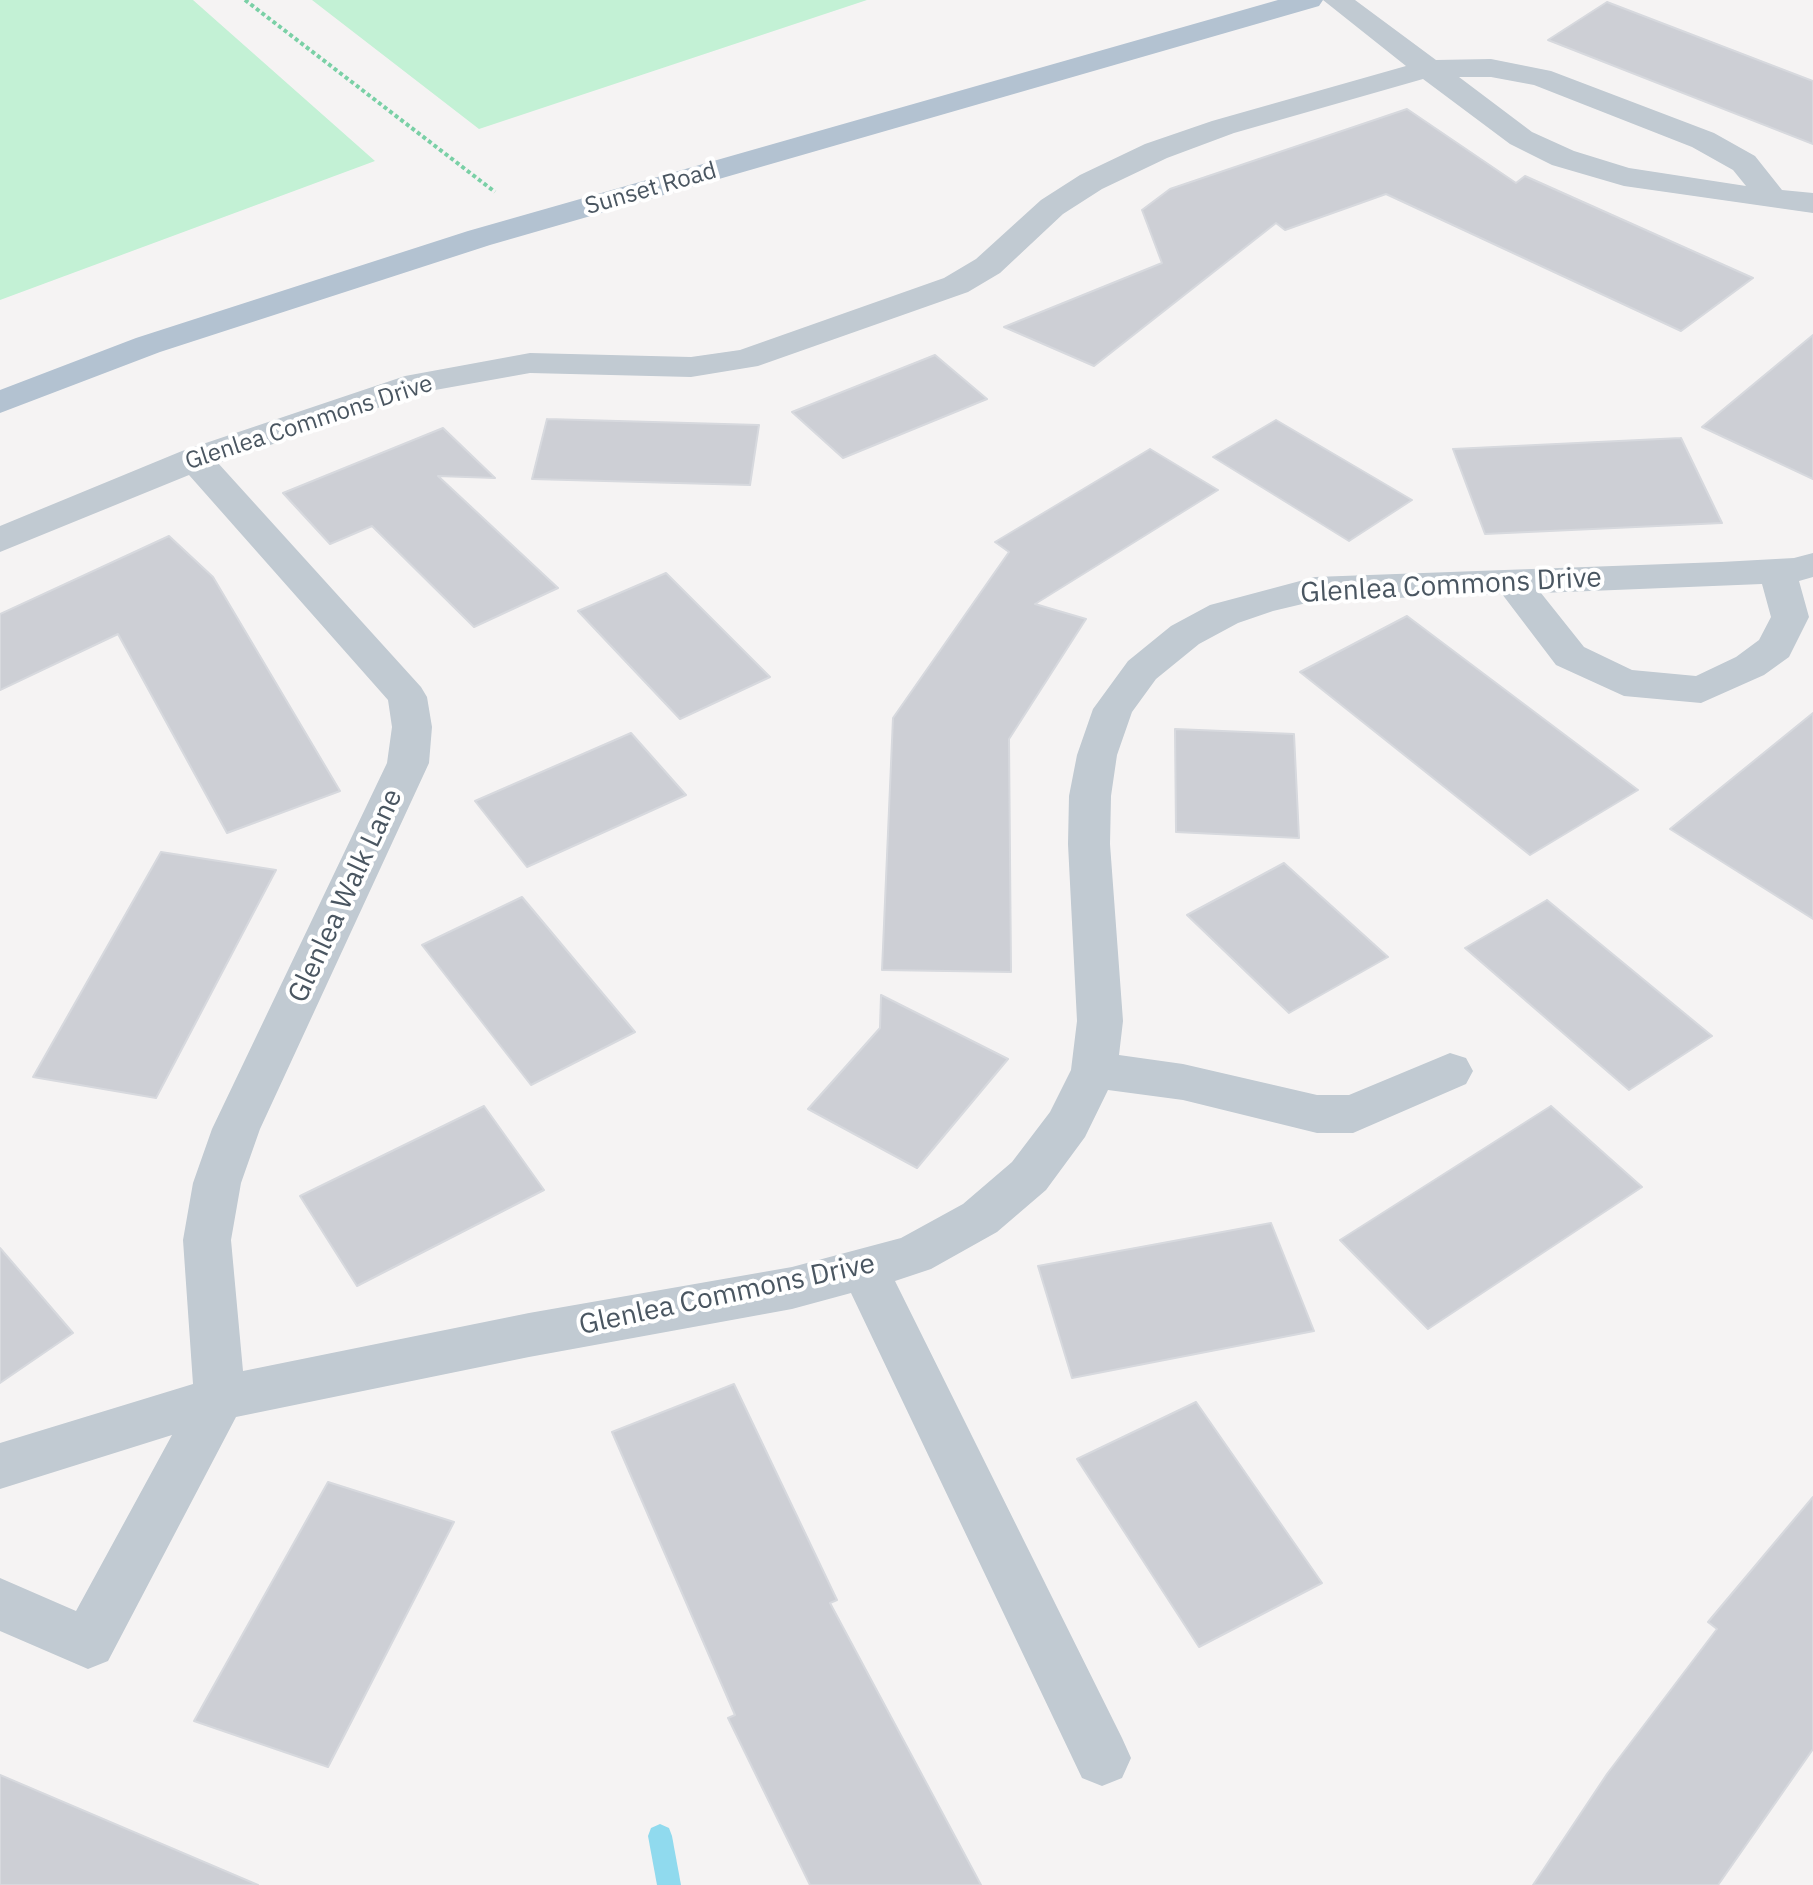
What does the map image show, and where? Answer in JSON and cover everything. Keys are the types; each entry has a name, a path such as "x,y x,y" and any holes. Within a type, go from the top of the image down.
{"main road":[{"name":"Sunset Road","path":"0,402 148,345 283,299 534,222 1309,0"}],"street":[{"path":"1337,0 1521,138 1563,158 1624,177 1813,203"},
{"name":"Glenlea Commons Drive","path":"0,540 195,459 417,383 530,363 691,367 746,359 956,285 988,266 1052,207 1091,182 1156,151 1223,127 1426,69 1491,68 1541,77 1703,140 1744,163 1772,198"},
{"name":"Glenlea Walk Lane","path":"195,459 407,697 412,727 408,763 236,1129 217,1183 207,1240 216,1323 219,1398"},
{"path":"1512,581 1570,656 1624,683 1701,690 1750,666 1775,648 1790,617 1795,568"},
{"name":"Glenlea Commons Drive","path":"0,1466 219,1398 529,1335 792,1288 914,1255 980,1218 1037,1165 1068,1124 1094,1070 1100,1021 1089,844 1090,796 1097,755 1113,709 1142,670 1185,635 1224,614 1265,600 1315,589 1795,568"},
{"path":"1094,1070 1183,1082 1317,1114 1353,1114 1450,1071"},
{"path":"864,1268 1102,1758"},
{"path":"0,1604 88,1643 219,1398"}],"path":[{"path":"245,0 534,222"}],"green space":[{"path":"0,0 193,0 375,161 0,300"},
{"path":"312,0 867,0 479,129"}],"building":[{"path":"1607,2 1813,81 1813,144 1548,40"},
{"path":"1407,109 1516,183 1525,176 1753,278 1681,331 1386,194 1285,230 1276,223 1094,366 1004,327 1162,263 1142,210 1170,189"},
{"path":"1813,335 1813,479 1702,427"},
{"path":"935,355 987,399 843,458 792,412"},
{"path":"547,419 759,425 750,485 532,479"},
{"path":"1276,420 1412,500 1349,541 1213,457"},
{"path":"443,428 495,478 438,476 558,588 474,627 372,526 330,544 283,493"},
{"path":"1681,438 1722,523 1485,534 1453,449"},
{"path":"1150,449 1218,490 1035,604 1086,619 1009,739 1011,972 882,970 893,718 1009,552 995,542"},
{"path":"169,536 213,577 340,791 227,833 118,634 0,690 0,614"},
{"path":"666,573 770,677 680,719 578,611"},
{"path":"1407,616 1638,790 1530,855 1300,672"},
{"path":"1813,713 1813,919 1670,829"},
{"path":"1175,729 1294,734 1299,838 1176,832"},
{"path":"631,733 686,795 527,867 475,801"},
{"path":"161,852 276,870 156,1098 33,1077"},
{"path":"1284,863 1388,957 1289,1013 1187,915"},
{"path":"522,897 635,1032 531,1085 422,945"},
{"path":"1547,900 1712,1036 1629,1090 1465,948"},
{"path":"881,995 1008,1059 917,1168 808,1109 880,1028"},
{"path":"484,1106 544,1190 357,1286 300,1196"},
{"path":"1551,1106 1642,1187 1428,1329 1340,1240"},
{"path":"1271,1223 1314,1331 1072,1378 1038,1266"},
{"path":"0,1248 73,1333 0,1383"},
{"path":"734,1384 837,1600 830,1603 981,1885 810,1885 728,1718 735,1715 612,1432"},
{"path":"1196,1402 1322,1583 1199,1647 1077,1459"},
{"path":"328,1482 454,1522 328,1767 194,1721"},
{"path":"1813,1497 1813,1749 1718,1885 1533,1885 1607,1774 1717,1629 1708,1622"},
{"path":"0,1775 258,1885 0,1885"}],"waterway":[{"path":"660,1836 669,1885"}]}
